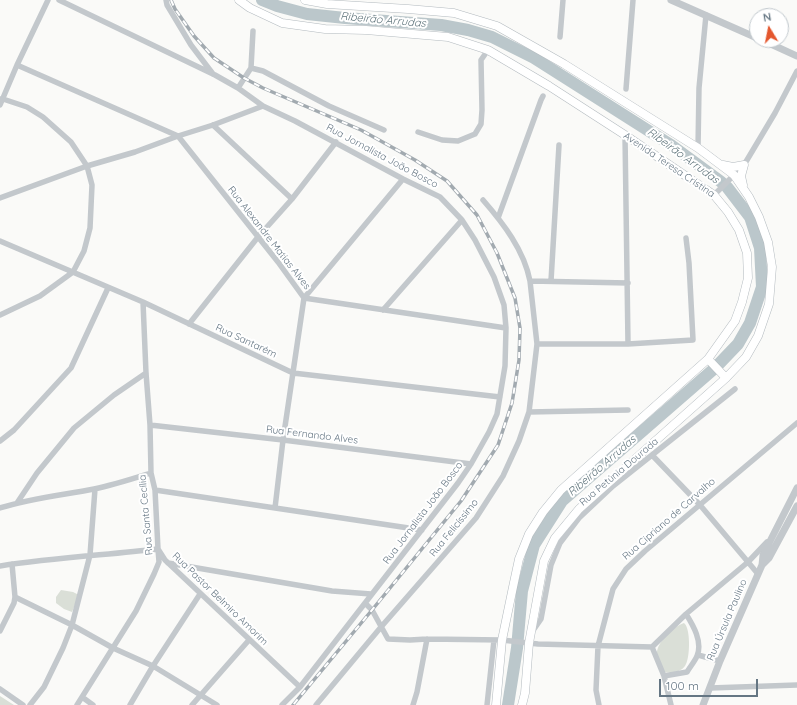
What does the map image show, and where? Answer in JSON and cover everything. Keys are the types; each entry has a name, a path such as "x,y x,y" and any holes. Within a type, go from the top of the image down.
{"main road":[{"name":"Avenida Teresa Cristina","path":"239,0 250,8 282,23 325,29 366,30 448,37 488,50 549,86 716,192 739,230 747,254 748,278 742,302 735,321 708,359 560,490 543,512 529,534 512,587 501,640 497,698"},
{"path":"305,0 454,14 497,26 564,64 698,148 720,164 744,190 759,217 768,242 772,267 769,304 758,336 746,357 579,510 555,538 544,561 528,641 525,693 522,705"},
{"path":"720,164 733,167 744,165 741,176 744,190"},
{"path":"708,359 725,377"}],"street":[{"path":"0,105 1,99 48,0"},
{"name":"Rua Jornalista João Bosco","path":"59,0 215,75 238,88 263,106 295,120 403,179 440,197 462,220 475,240 494,277 504,306 506,328 505,366 497,414 472,464 300,687 282,705"},
{"path":"166,0 167,5 191,45 215,75"},
{"path":"560,37 563,0"},
{"path":"626,89 633,0"},
{"path":"671,0 749,34"},
{"path":"698,148 699,88 706,15"},
{"path":"238,88 251,68 253,31"},
{"path":"780,48 797,56"},
{"path":"418,132 442,140 458,141 475,134 480,124 482,110 481,60 488,50"},
{"path":"17,65 178,136"},
{"path":"251,68 263,71 329,106 384,130"},
{"path":"716,192 744,165 775,113 797,71"},
{"path":"498,218 543,96"},
{"path":"0,315 40,296 73,272 84,251 90,228 92,185 87,166 71,142 43,117 27,107 1,99"},
{"path":"0,198 87,166 135,152 263,106"},
{"path":"213,125 292,199"},
{"path":"625,135 628,344"},
{"name":"Rua Alexandre Matias Alves","path":"178,136 304,298 275,508"},
{"path":"189,324 258,237 292,199 336,142"},
{"path":"551,281 559,145"},
{"path":"304,298 403,179"},
{"name":"Rua Felicíssimo","path":"316,705 381,627 476,518 503,476 519,441 529,412 537,344 530,281 518,248 498,218 483,200"},
{"path":"383,310 462,220"},
{"path":"537,344 628,344 693,340 689,263 686,238"},
{"name":"Rua Santarém","path":"0,241 143,302 293,373 500,397"},
{"path":"530,281 628,283"},
{"path":"0,441 14,430 71,368 108,288"},
{"path":"304,298 506,328"},
{"name":"Rua Santa Cecília","path":"77,705 136,611 159,562 155,490 151,473 150,425 143,302"},
{"path":"17,503 37,473 74,428 114,395 146,373"},
{"name":"Rua Petúnia Dourada","path":"528,641 541,619 551,565 560,543 579,518 613,486 735,389"},
{"path":"529,412 628,410"},
{"name":"Rua Cipriano de Carvalho","path":"599,705 596,690 598,646 613,589 626,569 645,551 797,423"},
{"name":"Rua Fernando Alves","path":"150,425 284,440 472,464"},
{"path":"652,455 700,505 758,574"},
{"path":"0,508 17,503 95,489 151,473"},
{"name":"Rua Úrsula Paulino","path":"703,705 720,661 762,565 763,555 797,488"},
{"path":"30,705 44,687 63,648 72,625 90,555 95,489"},
{"path":"155,490 422,530"},
{"name":"Rua Úrsula Paulino","path":"762,565 769,558 797,506"},
{"path":"365,603 372,610 388,638 410,640 501,640 598,646 652,647 686,614 748,562 773,536"},
{"path":"0,566 90,555 158,549"},
{"name":"Rua Pastor Belmiro Amorim","path":"158,549 165,560 300,687"},
{"path":"168,562 332,591 371,594"},
{"path":"0,631 14,603 15,597 12,564"},
{"path":"130,705 153,666 200,594"},
{"path":"15,597 72,625 113,648 153,666 217,705"},
{"path":"664,676 687,672 698,655 699,643 692,624 686,614"},
{"path":"413,705 417,692 427,639"},
{"path":"192,705 249,640"},
{"name":"Avenida Teresa Cristina","path":"487,705 491,664 501,640"},
{"path":"652,647 664,676 672,705"},
{"path":"698,655 720,661"},
{"path":"491,664 500,663"},
{"path":"710,688 797,685"},
{"path":"0,689 22,705"},
{"path":"488,691 497,698"},
{"path":"82,697 93,705"},
{"path":"488,698 497,698"}],"shaded area":[{"path":"61,590 73,592 79,595 72,612 64,609 56,603 56,597"},
{"path":"684,623 687,627 689,636 689,653 687,663 683,668 673,673 664,672 657,654 659,645 662,640 675,628"},
{"path":"0,696 14,705 0,705"}],"waterway":[{"name":"Ribeirão Arrudas","path":"262,0 277,6 307,14 441,25 468,30 492,37 534,58 671,145 727,187 750,217 760,248 762,287 750,323 738,344 715,368 562,501 534,545 522,591 517,648 508,705"}],"railway":[{"path":"171,0 175,9 194,36 214,58 244,78 263,88 361,130 415,160 447,181 477,215 497,253 515,298 520,328 519,360 512,403 498,445 461,501 293,705"}]}
